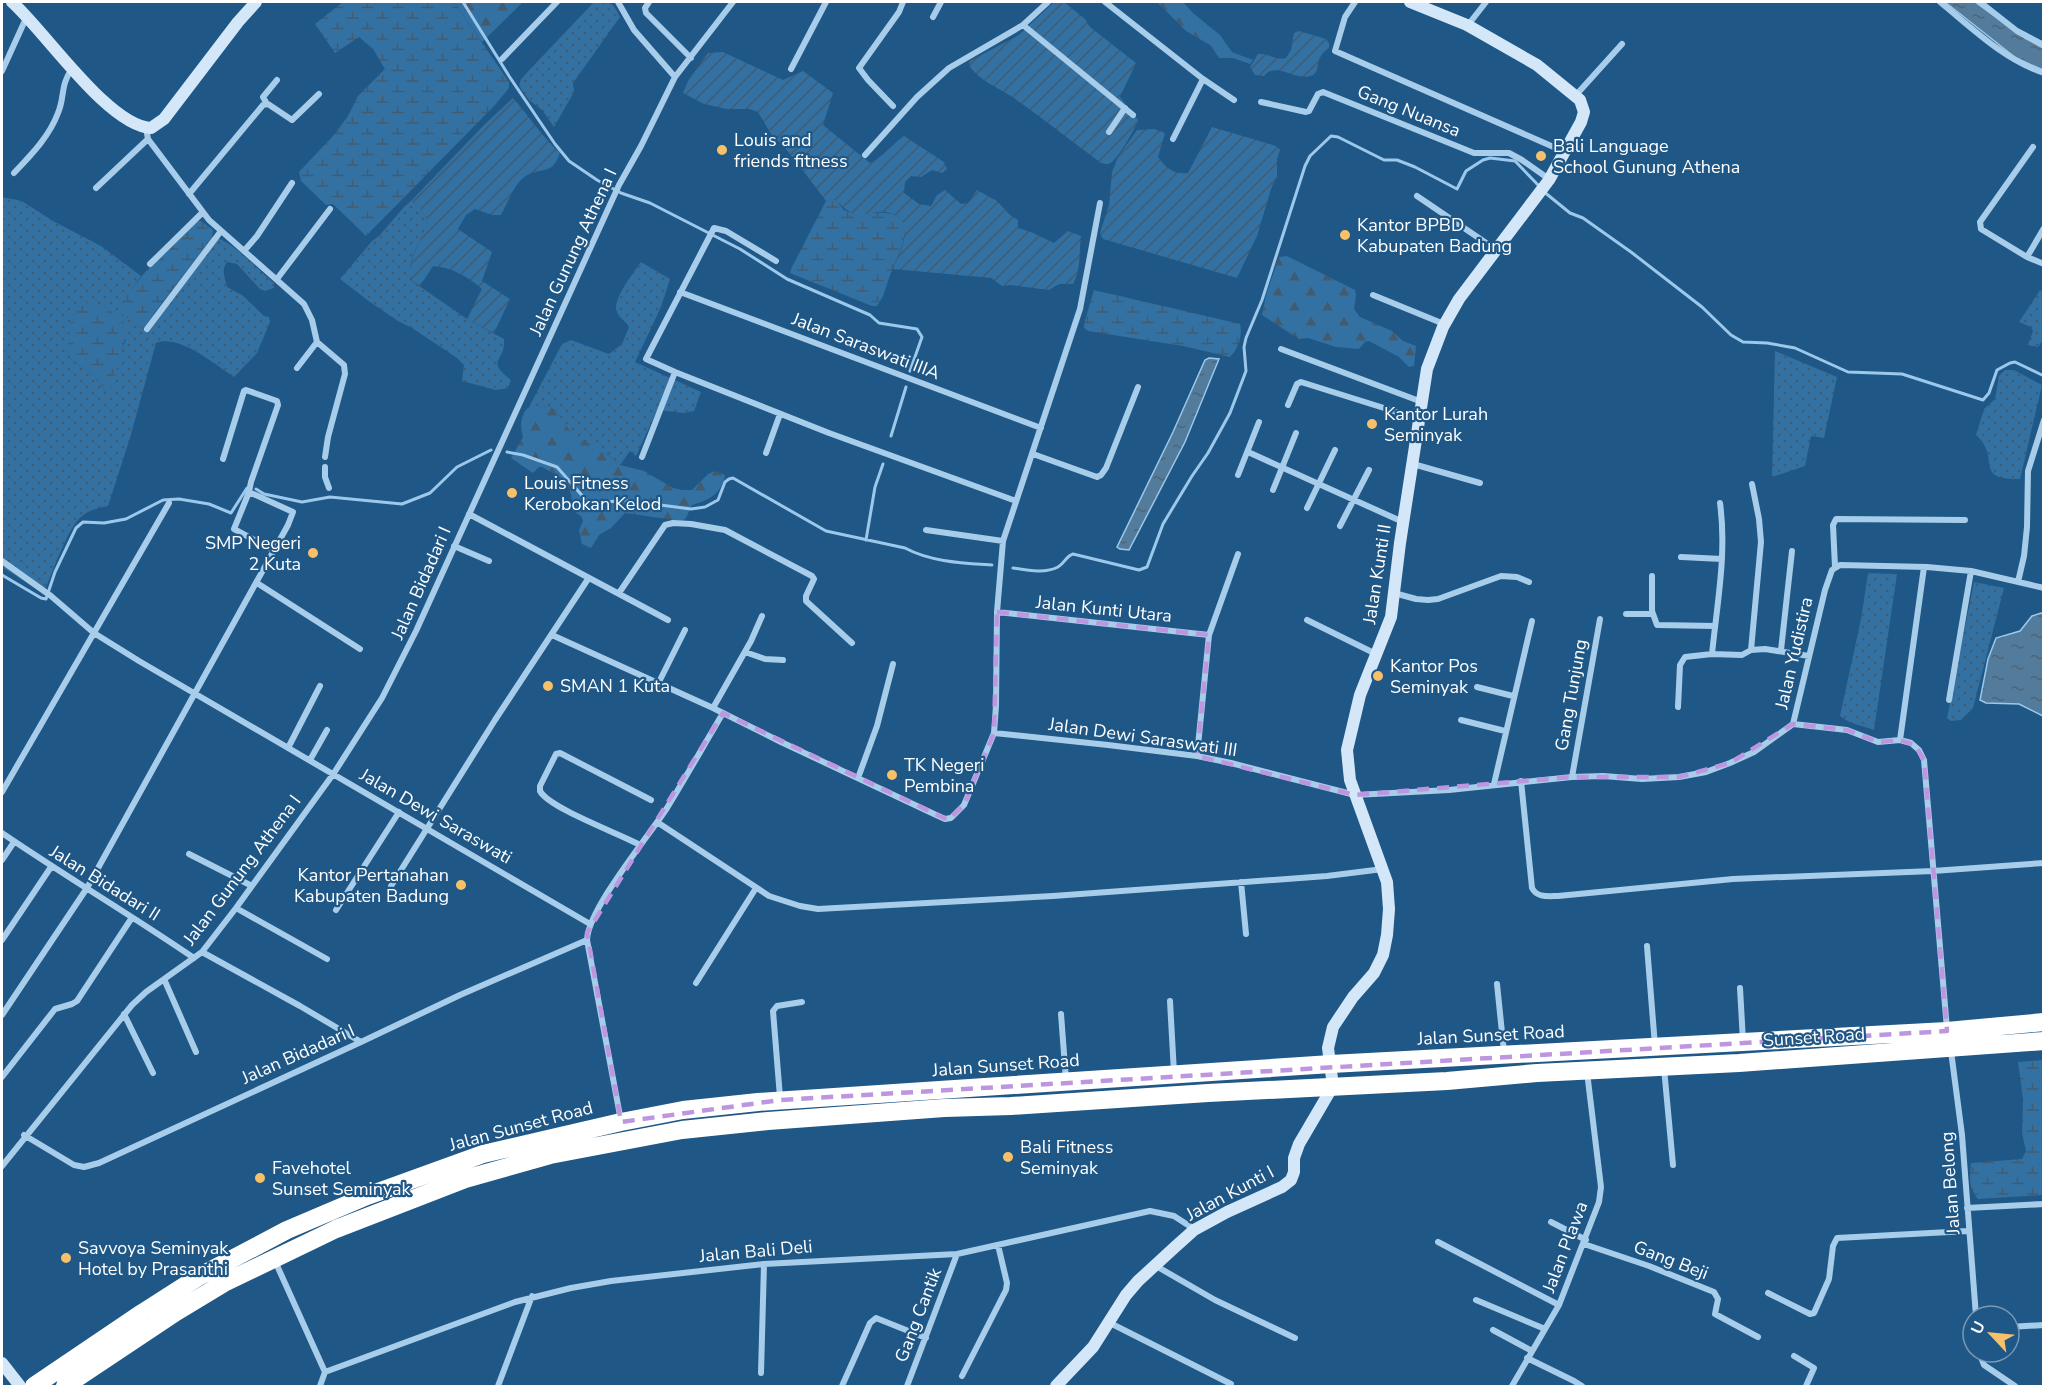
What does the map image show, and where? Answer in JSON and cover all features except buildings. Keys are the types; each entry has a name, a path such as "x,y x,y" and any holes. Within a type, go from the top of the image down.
{"highway":[{"name":"Jalan Sunset Road","path":"34,1386 166,1297 244,1251 366,1196 483,1154 682,1110 780,1100 1331,1064 1743,1041 1949,1039 2043,1022"},
{"name":"Sunset Road","path":"1587,1071 1664,1068 1949,1039 2043,1041"},
{"name":"Jalan Sunset Road","path":"65,1386 183,1308 224,1283 273,1258 363,1218 465,1179 550,1155 682,1130 768,1121 944,1108 1448,1081 1587,1071"}],"street":[{"path":"96,188 147,133 164,119 256,2"},
{"path":"502,59 557,2"},
{"path":"618,2 634,30 675,77"},
{"path":"649,2 645,8 646,13 691,58"},
{"name":"Jalan Gunung Athena I","path":"493,464 614,195 675,77 733,2"},
{"path":"791,69 826,2"},
{"path":"893,106 858,68 899,12 903,2"},
{"path":"933,16 941,2"},
{"path":"865,155 917,97 949,68 1023,25 1048,2"},
{"path":"1106,2 1203,79 1234,100"},
{"path":"1355,2 1345,17 1335,51 1565,152"},
{"path":"1410,2 1467,26 1537,65 1576,95 1622,44"},
{"path":"1467,26 1486,2"},
{"path":"1940,2 2007,56 2026,67 2043,73"},
{"path":"1980,2 2017,31 2043,45"},
{"path":"22,7 72,69 94,92 147,133 203,212 308,310 317,342 344,365 345,369 325,457"},
{"path":"2,71 22,7"},
{"path":"1023,25 1132,115"},
{"path":"14,173 46,136 59,112 63,85 72,69"},
{"path":"1173,140 1203,79"},
{"path":"277,80 263,97 267,104 292,120 319,94"},
{"name":"Gang Nuansa","path":"1261,102 1306,112 1309,111 1318,94 1323,92 1474,153 1509,153 1550,180"},
{"name":"Jalan Kunti II","path":"1331,1064 1328,1048 1333,1027 1353,997 1374,973 1383,955 1388,935 1387,882 1355,795 1348,771 1347,750 1362,689 1392,617 1403,522 1427,369 1444,324 1459,299 1550,180 1583,117 1584,108 1576,95"},
{"path":"189,194 261,108 267,104"},
{"path":"1109,132 1125,108"},
{"path":"2033,147 1980,222 1981,229 2043,264"},
{"path":"244,251 257,236 292,183"},
{"path":"1417,196 1495,249"},
{"path":"552,635 713,708 942,818 951,818 967,798 994,733 997,612 1003,542 1080,309 1100,203"},
{"path":"277,279 330,209"},
{"path":"150,264 203,212"},
{"path":"776,261 726,231 714,228 646,358 780,414 1016,501"},
{"path":"2027,257 2043,228"},
{"path":"147,329 221,231"},
{"name":"Jalan Saraswati IIIA","path":"680,292 1041,428"},
{"path":"1373,295 1444,324"},
{"path":"297,368 317,342"},
{"path":"1281,349 1422,402"},
{"path":"642,457 675,372"},
{"path":"1288,405 1297,384 1301,381 1419,419"},
{"path":"1033,454 1096,477 1101,475 1106,468 1138,387"},
{"path":"223,459 244,391 277,401 278,405 234,530 275,551"},
{"path":"766,453 780,414"},
{"path":"2018,582 2027,527 2028,471 2043,420"},
{"path":"1238,475 1259,422"},
{"path":"1273,490 1296,433"},
{"path":"1307,508 1335,450"},
{"path":"1248,452 1403,522"},
{"name":"Jalan Bidadari I","path":"334,773 382,698 417,631 493,464"},
{"path":"1413,464 1480,483"},
{"path":"325,467 328,488"},
{"path":"1340,526 1369,470"},
{"path":"1751,650 1761,542 1752,484"},
{"path":"2,1015 87,888 275,551 293,512 249,492"},
{"path":"2,792 169,503"},
{"path":"1712,654 1722,559 1723,524 1720,503"},
{"path":"469,514 668,620"},
{"path":"1965,520 1836,519 1833,525 1835,567 1845,564 1971,571 2043,588"},
{"path":"619,593 665,525 691,524 725,530 812,576 814,579 806,601 852,643"},
{"path":"926,530 1003,542"},
{"path":"454,546 489,561"},
{"path":"1781,650 1792,551"},
{"path":"1197,756 1209,635 1238,554"},
{"path":"1681,557 1722,559"},
{"name":"Jalan Dewi Saraswati","path":"2,561 45,591 94,633 590,924"},
{"name":"Jalan Yudistira","path":"1355,795 1449,790 1572,777 1603,776 1642,779 1679,777 1707,772 1730,764 1754,752 1793,724 1825,590 1835,567"},
{"path":"1793,724 1847,730 1878,742 1900,740 1924,567"},
{"path":"1949,700 1971,571"},
{"path":"1394,593 1428,600 1438,599 1501,576 1517,577 1529,582"},
{"path":"1652,576 1653,614 1657,625 1715,626"},
{"path":"390,886 588,579"},
{"path":"257,583 360,649"},
{"name":"Jalan Kunti Utara","path":"997,612 1209,635"},
{"path":"1626,614 1653,614"},
{"path":"713,708 745,652 762,616"},
{"name":"Gang Tunjung","path":"1572,777 1600,619"},
{"path":"1307,620 1376,654"},
{"path":"1494,784 1532,621"},
{"path":"658,684 685,630"},
{"path":"1678,707 1682,659 1712,654 1742,656 1751,650 1781,650 1809,656"},
{"path":"745,652 765,659 783,660"},
{"path":"858,778 877,726 893,664"},
{"path":"288,748 320,686"},
{"path":"1477,687 1513,696"},
{"path":"621,1122 586,940 590,924 657,822 723,713"},
{"path":"1461,720 1505,731"},
{"path":"310,760 327,730"},
{"name":"Jalan Dewi Saraswati III","path":"994,733 1197,756 1231,762 1355,795"},
{"name":"Jalan Belong","path":"1900,740 1915,745 1924,760 1949,1039 1962,1135 1975,1304"},
{"path":"640,845 545,799 540,786 556,754 560,753 651,800"},
{"name":"Jalan Gunung Athena I","path":"2,1166 24,1135 124,1014 139,998 202,952 334,773"},
{"path":"1521,781 1532,888 1534,893 1540,896 1733,879 1933,871 2043,863"},
{"path":"336,910 399,812"},
{"path":"657,822 756,888 784,902 818,909 1053,896 1347,874 1383,869"},
{"name":"Jalan Bidadari II","path":"2,833 51,867 194,957"},
{"path":"2,860 14,842"},
{"path":"189,854 252,886"},
{"path":"2,940 51,867"},
{"path":"1241,882 1245,934"},
{"path":"696,983 756,888"},
{"path":"236,908 327,959"},
{"path":"2,1077 51,1012 77,1000 132,919"},
{"name":"Jalan Bidadari I","path":"24,1135 67,1163 84,1167 99,1163 460,995 586,940"},
{"path":"1647,946 1655,1047"},
{"path":"202,952 361,1042"},
{"path":"164,979 196,1052"},
{"path":"1497,984 1504,1056"},
{"path":"1740,988 1743,1041"},
{"path":"1170,1001 1174,1074"},
{"path":"780,1100 773,1011 777,1006 802,1002"},
{"path":"124,1014 153,1072"},
{"path":"1061,1014 1066,1082"},
{"path":"1331,1064 1333,1086"},
{"path":"1664,1068 1673,1165"},
{"name":"Jalan Plawa","path":"1512,1386 1559,1305 1585,1242 1600,1194 1587,1071"},
{"name":"Jalan Kunti I","path":"1056,1386 1093,1347 1126,1295 1138,1281 1194,1230 1288,1184 1294,1172 1294,1158 1299,1144 1333,1086"},
{"path":"1967,1208 2043,1204"},
{"name":"Jalan Bali Deli","path":"325,1372 532,1296 611,1281 764,1264 957,1254 1150,1211 1174,1216 1194,1230"},
{"path":"1551,1222 1585,1242"},
{"path":"1768,1293 1810,1314 1814,1313 1829,1279 1833,1246 1837,1238 1968,1231"},
{"path":"1438,1242 1559,1305"},
{"name":"Gang Beji","path":"1585,1242 1713,1292 1718,1299 1715,1314 1758,1337"},
{"path":"962,1376 1006,1290 1007,1283 998,1245"},
{"name":"Gang Cantik","path":"907,1386 957,1254"},
{"path":"273,1258 325,1372 320,1386"},
{"path":"761,1373 764,1264"},
{"path":"1156,1266 1215,1300 1295,1338"},
{"path":"498,1386 532,1296"},
{"path":"1476,1300 1545,1329"},
{"path":"842,1386 870,1323 876,1318 926,1338"},
{"path":"1110,1323 1231,1384"},
{"path":"2021,1326 2043,1325"},
{"path":"1493,1330 1532,1351"},
{"path":"1794,1356 1814,1368 1806,1386"},
{"path":"1527,1358 1582,1386"},
{"path":"2,1363 20,1386"},
{"path":"1984,1364 2015,1386"}],"highlighted area":[{"path":"997,612 1209,635 1197,756 1355,795 1572,777 1679,777 1730,763 1793,724 1847,730 1878,742 1900,740 1915,745 1924,760 1947,1031 780,1100 621,1122 587,933 723,713 948,820 964,805 994,733"}],"green space":[{"path":"343,2 454,2 509,82 509,88 496,104 366,236 333,204 326,205 301,181 299,172 333,136 348,116 358,96 385,69 373,49 359,37 335,53 315,24"},
{"path":"454,2 523,2 482,42"},
{"path":"594,2 610,3 620,17 573,83 574,92 554,127 542,110 529,100 519,86 521,79"},
{"path":"1054,2 1064,2 1085,19 1090,27 1136,63 1120,97 1138,120 1122,149 1109,164 1101,163 1014,98 983,79 969,65 970,61 1019,35"},
{"path":"1157,2 1183,2 1220,35 1232,52 1253,60 1250,64 1233,58 1219,58 1210,45 1186,31"},
{"path":"1299,31 1326,39 1329,43 1329,48 1321,55 1317,70 1313,75 1307,77 1275,70 1264,76 1255,75 1250,67 1258,54 1286,58 1291,50 1294,33"},
{"path":"723,52 783,80 803,71 833,93 823,125 870,163 904,136 944,162 947,169 942,173 932,170 921,177 911,176 905,182 904,193 919,204 931,206 937,195 945,190 961,204 968,203 977,190 997,201 1018,220 1018,228 1054,243 1068,231 1081,236 1079,267 1073,284 1059,284 1049,290 1002,286 991,278 893,269 905,235 902,220 885,212 857,214 847,210 834,199 826,201 781,143 773,137 758,112 704,104 683,93 688,81 708,53"},
{"path":"513,98 560,153 553,166 529,174 520,181 501,215 492,215 475,209 466,215 458,229 492,252 482,281 510,299 494,333 467,319 482,289 465,277 433,266 420,286 412,281 410,267 427,219 419,206 411,201"},
{"path":"1212,127 1276,146 1280,150 1277,159 1277,177 1272,186 1257,236 1237,278 1103,239 1100,233 1109,205 1112,172 1118,157 1137,130 1154,129 1165,133 1158,157 1171,170 1188,173"},
{"path":"2,197 22,201 53,221 101,246 141,276 120,305 119,311 143,329 212,236 229,244 274,283 274,288 265,291 260,289 237,264 227,262 224,268 227,287 242,295 264,316 269,317 270,322 257,353 234,377 186,346 165,341 156,343 130,438 108,506 94,509 77,521 46,587 38,590 2,567","holes":["126,339 105,391 94,376 71,359 67,350"]},
{"path":"834,199 844,210 852,213 893,214 905,224 901,248 877,306 790,273 826,201"},
{"path":"411,201 419,206 427,219 426,227 410,265 412,281 467,319 504,339 504,347 497,364 511,380 508,388 496,390 462,381 464,365 457,358 398,321 340,279 372,241"},
{"path":"197,221 201,221 213,230 212,236 143,329 119,312 119,305 146,271"},
{"path":"1287,256 1355,290 1354,309 1360,317 1392,331 1403,341 1416,346 1414,366 1409,367 1399,357 1369,341 1359,349 1336,347 1308,338 1299,339 1262,315 1279,257"},
{"path":"641,262 670,279 661,307 635,362 701,392 694,411 684,413 657,410 636,456 630,451 620,465 606,453 574,437 556,411 548,406 529,407 562,344 571,340 609,354 622,344 629,327 617,312 617,301"},
{"path":"1094,290 1240,324 1239,342 1230,357 1183,346 1088,331 1084,328 1084,324"},
{"path":"2040,290 2043,292 2043,340 2038,347 2028,345 2033,331 2031,327 2019,322"},
{"path":"82,303 109,310 121,318 126,326 113,386 105,391 94,376 71,359 67,350 71,321"},
{"path":"1775,351 1837,377 1824,438 1811,436 1805,466 1772,477"},
{"path":"2005,370 2014,370 2042,385 2020,479 1997,476 1992,472 1987,452 1976,435 1984,409 1995,399 1999,376"},
{"path":"548,406 556,411 574,437 598,447 620,465 644,471 673,488 682,490 692,490 708,474 715,471 725,475 721,487 714,495 692,505 686,518 682,521 625,513 611,528 599,535 591,548 582,544 579,530 583,521 581,516 573,511 571,494 565,480 542,467 533,473 511,458 523,437 521,422 525,411 532,407"},
{"path":"1868,573 1897,574 1874,730 1849,722 1840,716 1861,619"},
{"path":"1974,582 2004,588 1973,708 1961,720 1951,721 1947,718"},
{"path":"2043,1060 2043,1195 1978,1199 1971,1186 1971,1163 2022,1159 2026,1151 2022,1133 2023,1099 2018,1062"}],"water":[{"path":"1945,2 1975,2 2025,38 2043,48 2043,70 2016,58"},
{"path":"1219,359 1185,442 1129,550 1120,549 1117,547 1205,360"},
{"path":"2044,614 2043,716 2019,704 1986,703 1980,700 1988,659 1996,638 2020,631 2032,616"}],"waterway":[{"path":"463,2 509,76 569,161 621,193 650,203 740,249 787,279 870,315 879,323 917,329 922,337 910,371"},
{"path":"1013,568 1036,571 1053,569 1073,554 1139,570 1147,567 1163,524 1208,453 1230,413 1246,371 1244,347 1246,338 1262,300 1305,166 1310,156 1331,136 1338,137 1384,160 1397,160 1415,167 1457,189 1466,171 1490,158 1515,161 1539,186"},
{"path":"1543,191 1570,213 1583,218 1631,252 1702,307 1731,335 1743,342 1795,348 1848,372 1902,374 1983,400 1989,393 1997,370 2010,363 2015,362 2044,376"},
{"path":"891,436 906,387"},
{"path":"256,489 264,494 302,502 330,497 402,504 430,493 457,467 491,450"},
{"path":"507,452 557,467 586,500 595,504 622,500 691,509 705,507 718,500 725,482 733,478 826,531 905,548 936,559 992,565"},
{"path":"866,540 875,487 883,464"},
{"path":"2,575 46,599 55,572 76,528 83,522 104,523 126,519 163,500 179,499 209,504 231,513 247,488"}],"place":[{"name":"Louis and friends fitness","path":"722,150"},
{"name":"Bali Language School Gunung Athena","path":"1541,156"},
{"name":"Kantor BPBD Kabupaten Badung","path":"1345,235"},
{"name":"Kantor Lurah Seminyak","path":"1372,424"},
{"name":"Louis Fitness Kerobokan Kelod","path":"512,493"},
{"name":"SMP Negeri 2 Kuta","path":"313,553"},
{"name":"Kantor Pos Seminyak","path":"1378,676"},
{"name":"SMAN 1 Kuta","path":"548,686"},
{"name":"TK Negeri Pembina","path":"892,775"},
{"name":"Kantor Pertanahan Kabupaten Badung","path":"461,885"},
{"name":"Bali Fitness Seminyak","path":"1008,1157"},
{"name":"Favehotel Sunset Seminyak","path":"260,1178"},
{"name":"Savvoya Seminyak Hotel by Prasanthi","path":"66,1258"}]}
